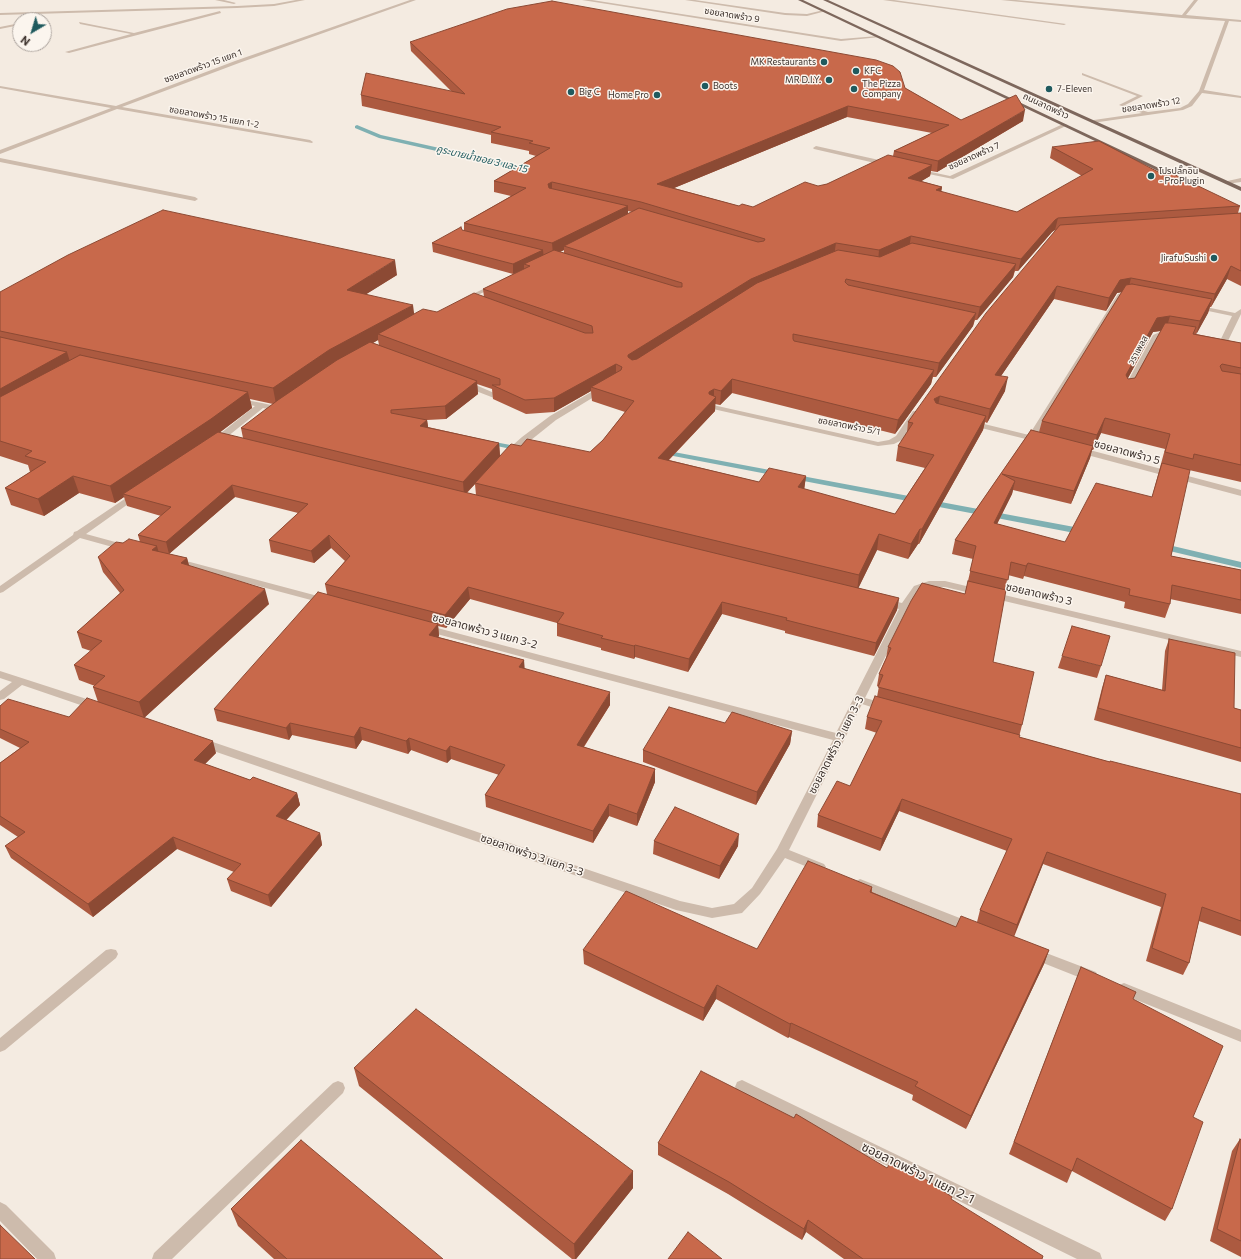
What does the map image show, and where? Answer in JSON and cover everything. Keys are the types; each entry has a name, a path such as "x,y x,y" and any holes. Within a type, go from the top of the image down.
{"main road":[{"name":"ถนนลาดพร้าว","path":"800,0 1184,181"},
{"name":"ถนนลาดพร้าว","path":"825,0 1241,189"}],"street":[{"path":"217,0 251,6"},
{"path":"0,14 237,7 280,4 303,0"},
{"name":"ซอยลาดพร้าว 15 แยก 1","path":"0,152 114,107 242,60 414,0"},
{"name":"ซอยลาดพร้าว 9","path":"584,0 841,40 878,37"},
{"path":"687,0 785,14 824,12"},
{"path":"885,0 1064,24"},
{"path":"1003,0 1067,7 1241,21"},
{"path":"1067,7 1075,0"},
{"path":"1182,17 1196,0"},
{"path":"67,52 237,7"},
{"path":"52,16 72,11"},
{"name":"ซอยลาดพร้าว 12","path":"1094,122 1186,108 1190,105 1200,91 1227,20"},
{"path":"80,23 136,34"},
{"path":"0,28 12,26"},
{"path":"1084,74 1141,96 1121,105 1148,114"},
{"name":"ซอยลาดพร้าว 15 แยก 1-2","path":"0,87 310,142"},
{"path":"1200,91 1241,96"},
{"name":"ซอยลาดพร้าว 7","path":"912,170 951,178 1065,125"},
{"path":"0,146 11,148"},
{"path":"816,148 891,165"},
{"path":"0,160 195,200"},
{"path":"877,167 884,164"},
{"path":"1226,182 1241,180"},
{"path":"459,302 469,300 500,284"},
{"path":"1031,438 1120,295 1128,294 1143,297"},
{"path":"1190,306 1238,313 1222,343"},
{"name":"วราเพลส","path":"1127,390 1157,335 1166,333 1180,336"},
{"path":"460,382 497,396"},
{"path":"501,462 524,439 553,418 611,384"},
{"path":"231,398 262,405 280,407 265,418"},
{"name":"ซอยลาดพร้าว 5/1","path":"713,407 878,444 891,442 899,438 922,404"},
{"path":"230,441 215,441 262,405"},
{"path":"966,422 1046,442"},
{"name":"ซอยลาดพร้าว 5","path":"1069,448 1241,493"},
{"path":"0,590 77,534 141,491"},
{"path":"77,534 139,551"},
{"path":"162,557 339,604"},
{"name":"ซอยลาดพร้าว 3","path":"904,607 918,588 929,584 945,584 1241,654"},
{"path":"874,600 904,607"},
{"name":"ซอยลาดพร้าว 3 แยก 3-3","path":"193,740 673,903 712,913 738,909 756,891 782,852 904,607"},
{"name":"ซอยลาดพร้าว 3 แยก 3-2","path":"416,625 840,738"},
{"path":"0,674 103,709"},
{"path":"0,696 20,681"},
{"path":"859,700 897,710"},
{"path":"782,852 834,873"},
{"path":"849,879 982,932"},
{"path":"1019,947 1100,980"},
{"path":"0,1046 111,954"},
{"path":"1115,986 1241,1036"},
{"name":"ซอยลาดพร้าว 1 แยก 2-1","path":"742,1087 1094,1259"},
{"path":"160,1259 338,1088"},
{"path":"0,1210 48,1259"}],"building":[{"path":"552,1 876,60 893,66 900,72 905,88 961,120 1016,95 1025,110 938,161 894,151 949,125 848,106 657,184 739,206 742,204 753,207 805,182 818,186 827,184 888,155 932,165 908,178 942,187 936,190 1017,212 1093,169 1052,147 1099,141 1164,175 1169,172 1240,206 1058,218 1021,259 911,236 879,250 836,243 751,279 628,355 628,357 632,360 637,359 757,283 838,250 880,257 912,243 1016,264 980,307 846,279 845,282 848,285 976,313 939,363 793,334 794,341 934,370 898,420 732,379 721,391 714,389 709,392 709,394 716,397 658,458 759,482 769,468 806,476 798,487 895,514 934,455 898,446 913,423 908,422 986,313 1060,225 1241,213 1241,271 1231,266 1215,294 1131,278 1120,280 1109,298 1057,286 995,375 1008,377 990,409 940,396 934,399 936,403 986,416 922,529 920,529 911,544 879,534 859,575 475,483 511,444 521,446 527,439 590,452 603,440 634,401 591,387 621,370 622,367 616,364 554,398 525,400 492,385 500,385 500,379 378,334 423,309 437,312 474,293 585,333 593,333 592,326 483,289 530,266 524,264 554,250 677,287 682,287 682,283 564,246 639,208 758,242 764,241 765,239 641,202 552,182 548,184 549,188 628,206 552,243 464,223 526,188 494,181 550,148 529,143 533,141 491,132 501,127 361,95 366,73 465,94 410,42 507,9"},
{"path":"163,210 395,260 347,290 413,305 329,350 273,388 0,331 0,292 68,255"},
{"path":"461,227 462,230 543,250 513,264 432,243"},
{"path":"1132,284 1212,299 1200,321 1170,316 1157,318 1126,375 1128,379 1135,378 1165,323 1196,327 1193,334 1241,343 1241,368 1222,364 1220,366 1222,371 1241,374 1241,465 1194,454 1193,459 1165,452 1170,434 1105,418 1097,435 1042,421 1126,285"},
{"path":"0,337 67,352 0,389"},
{"path":"370,342 477,381 445,406 391,410 391,413 427,420 420,426 499,443 463,482 241,428 278,400 337,360"},
{"path":"80,355 248,392 211,419 110,486 73,476 38,499 5,488 46,462 25,456 32,451 0,441 0,397"},
{"path":"1031,430 1093,446 1074,491 1002,474 1015,481 994,523 1065,542 1096,483 1152,497 1162,463 1190,470 1171,556 1241,570 1241,600 1172,585 1170,604 1129,595 1130,589 1028,563 1026,566 1011,562 1008,580 970,571 976,546 955,540"},
{"path":"218,432 899,598 876,643 786,620 787,618 722,602 689,659 601,638 603,636 557,623 564,613 468,587 445,615 325,584 350,556 329,535 311,551 269,540 308,504 232,485 166,542 138,535 171,507 123,494"},
{"path":"129,539 157,546 152,550 187,558 181,563 265,589 139,702 93,687 105,676 74,665 102,641 77,632 124,590 98,557 116,542 123,543"},
{"path":"968,581 1006,590 993,662 1034,672 1022,725 878,687 883,675 879,674 891,648 888,647 911,601 922,583 965,594"},
{"path":"318,592 438,624 429,635 524,660 519,667 610,692 577,745 655,769 637,814 609,804 593,831 485,795 505,765 450,746 446,751 409,738 406,741 360,727 354,737 290,723 286,728 214,709"},
{"path":"1072,626 1110,636 1101,666 1062,656"},
{"path":"1169,639 1235,653 1234,708 1241,710 1241,748 1098,708 1106,675 1165,691"},
{"path":"875,696 1020,735 1019,737 1110,762 1241,794 1241,921 1202,907 1189,963 1152,948 1166,894 1047,852 1017,925 980,910 1012,839 902,799 882,839 818,815 837,781 850,786 882,721 867,717"},
{"path":"87,698 213,741 194,760 250,780 253,777 297,793 276,816 320,833 268,895 227,879 241,864 173,837 88,904 5,846 25,832 0,816 0,763 29,742 0,729 0,706 8,699 69,717"},
{"path":"669,707 725,723 732,712 792,731 757,792 643,750"},
{"path":"675,807 739,834 720,866 654,841"},
{"path":"808,861 872,887 870,892 956,927 961,916 1049,950 971,1116 915,1086 918,1082 791,1023 790,1024 717,985 704,1008 583,950 626,891 757,949"},
{"path":"1081,967 1136,992 1133,999 1223,1046 1193,1117 1203,1122 1172,1209 1077,1158 1072,1171 1014,1142"},
{"path":"416,1009 633,1171 574,1244 354,1068"},
{"path":"701,1071 794,1118 796,1114 887,1168 894,1158 952,1197 951,1199 1043,1256 1042,1259 863,1259 808,1220 804,1229 729,1182 658,1143"},
{"path":"1240,1139 1241,1140 1241,1241 1217,1229"},
{"path":"301,1140 443,1259 287,1259 231,1209"},
{"path":"0,1225 35,1259 0,1259"},
{"path":"688,1232 722,1259 668,1259"}],"waterway":[{"name":"คูระบายน้ำซอย 3 และ 15","path":"357,127 379,136 531,169"},
{"name":"คูระบายน้ำซอย 3 และ 15","path":"487,442 521,449"},
{"name":"คูระบายน้ำซอย 3 และ 15","path":"663,452 1085,532"},
{"name":"คูระบายน้ำซอย 3 และ 15","path":"1160,546 1241,565"}],"place":[{"name":"MK Restaurants","path":"824,62"},
{"name":"KFC","path":"856,71"},
{"name":"MR D.I.Y.","path":"829,80"},
{"name":"Boots","path":"705,86"},
{"name":"The Pizza Company","path":"854,89"},
{"name":"7-Eleven","path":"1049,89"},
{"name":"Big C","path":"571,92"},
{"name":"Home Pro","path":"657,95"},
{"name":"โปรปลั๊กอิน - ProPlugin","path":"1151,176"},
{"name":"Jirafu Sushi","path":"1214,258"}]}
